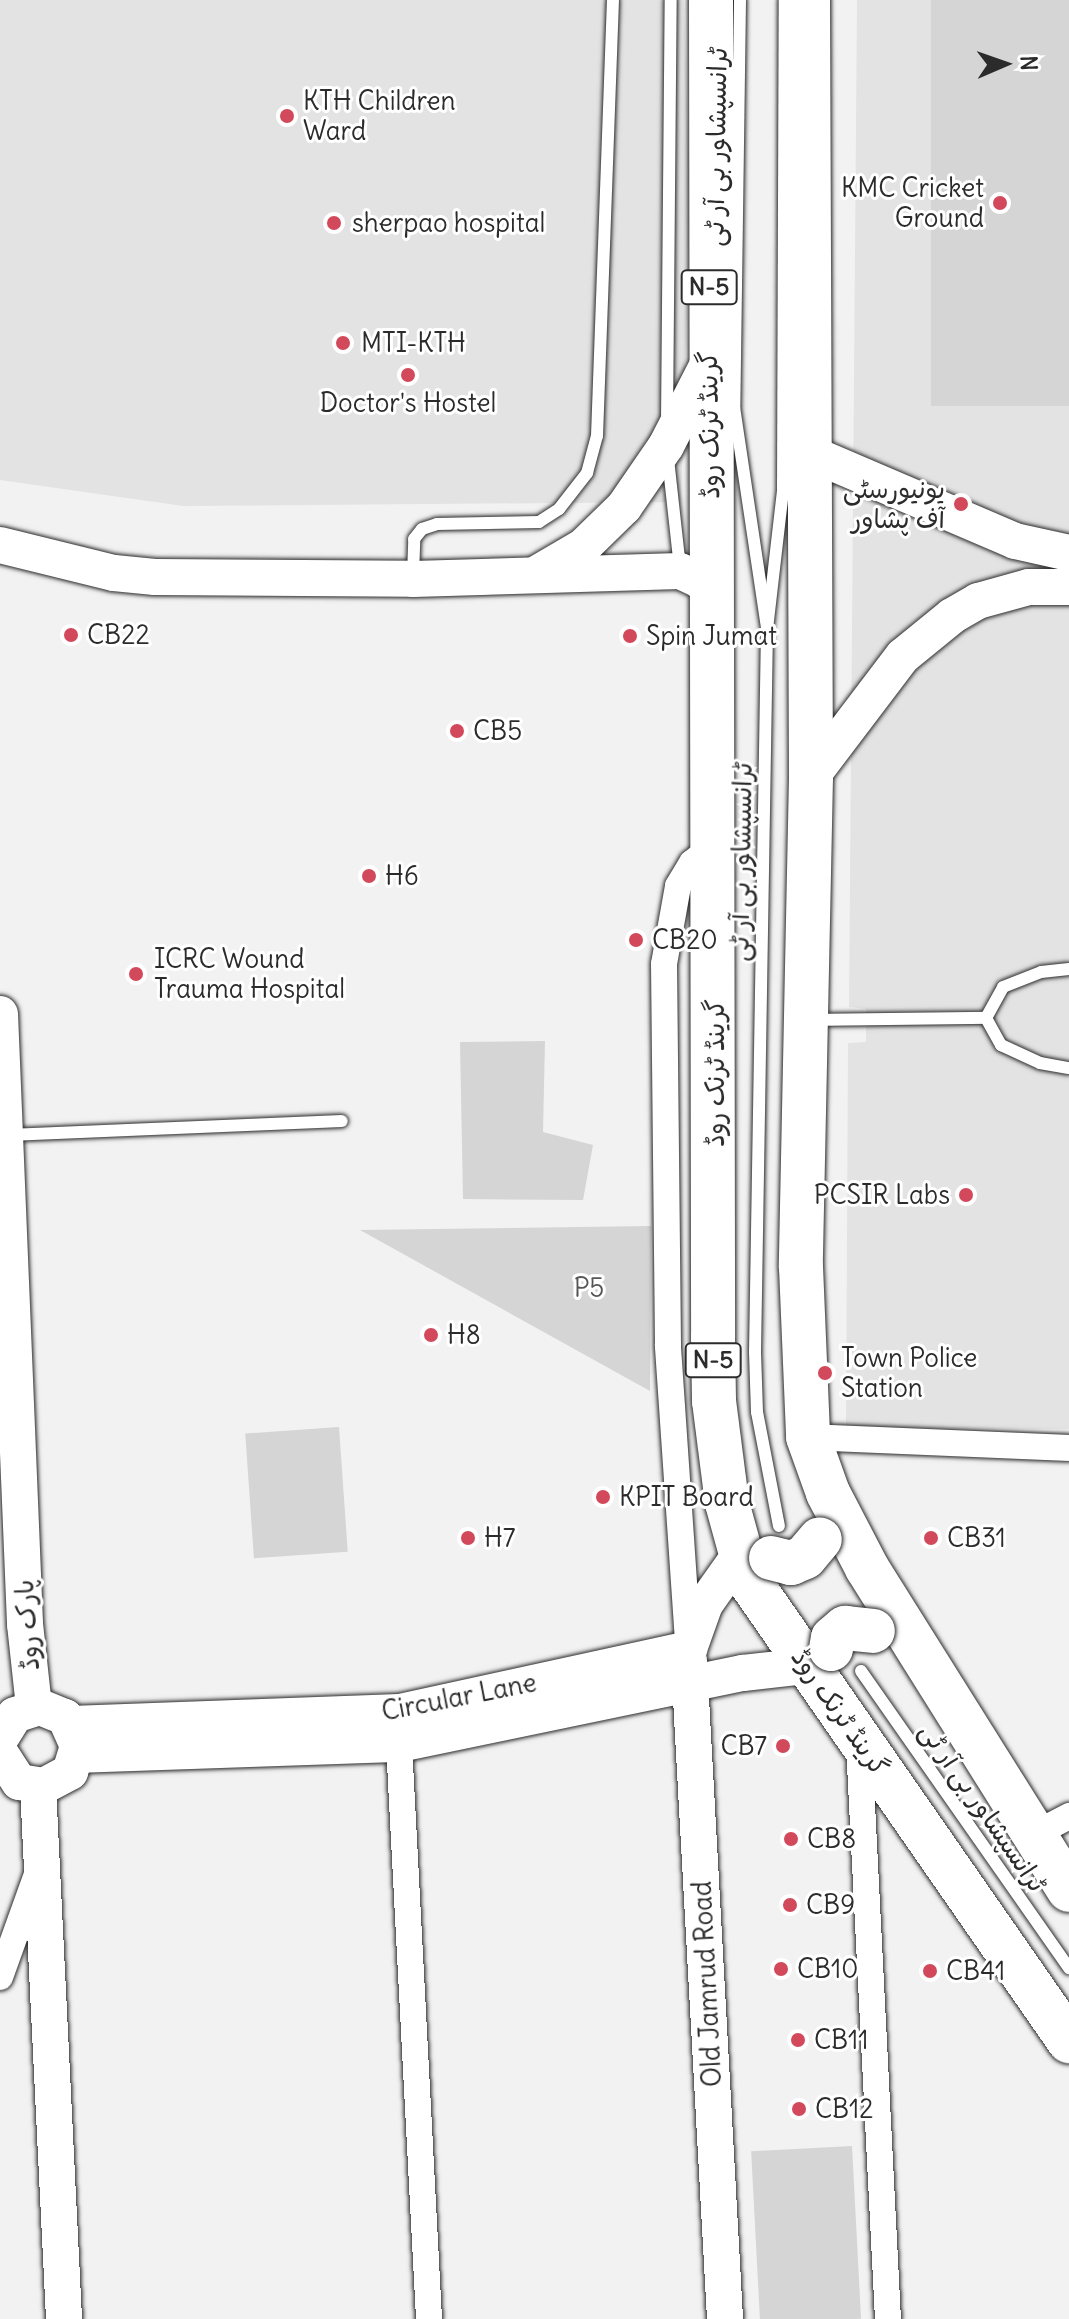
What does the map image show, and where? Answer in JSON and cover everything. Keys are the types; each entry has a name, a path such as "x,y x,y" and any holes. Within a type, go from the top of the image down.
{"highway":[{"name":"گرینڈ ٹرنک روڈ","path":"711,0 708,364 696,583 714,845 715,1193 730,1237 738,1456 757,1540 743,1566 814,1660 858,1737 1069,2041"},
{"path":"808,0 811,777 802,1374 808,1437 828,1493 867,1568 1040,1821 1069,1890"},
{"path":"743,1566 791,1563 805,1557 820,1539 828,1493"},
{"path":"814,1660 981,1785 1040,1821"},
{"path":"814,1660 846,1683 1069,2006"}],"street":[{"path":"533,576 584,546 624,507 666,446 708,364"},
{"path":"812,454 1015,541 1069,553"},
{"path":"2,551 114,573 155,577 413,579 533,576 696,583"},
{"path":"811,777 903,656 952,616 978,601 1029,587 1069,587"},
{"path":"689,1649 668,1345 664,964 678,886 692,863 714,845"},
{"name":"پارک روڈ","path":"0,1014 5,1135 8,1405 34,1707"},
{"path":"808,1437 1069,1448"},
{"path":"689,1649 743,1566"},
{"name":"Old Jamrud Road","path":"689,1649 725,2319"},
{"name":"Circular Lane","path":"75,1740 400,1712 689,1649"},
{"path":"75,1740 399,1744 814,1660"},
{"path":"34,1707 53,1710 75,1740 61,1780 38,1787 11,1776 1,1738 15,1715 34,1707"},
{"path":"858,1737 888,2319"},
{"path":"399,1744 429,2319"},
{"path":"38,1787 64,2319"},
{"path":"0,1977 40,1867"}],"lane":[{"path":"413,579 414,539 422,529 437,524 539,522 559,509 587,473 597,436 613,0"},
{"path":"671,0 666,446 696,583"},
{"name":"ٹرانسپشاور بی آر ٹی","path":"740,0 734,407 767,629"},
{"name":"ٹرانسپشاور بی آر ٹی","path":"743,1566 757,1412 755,1352 767,629 783,490 785,0"},
{"path":"986,1018 1003,987 1041,972 1069,969"},
{"path":"805,1020 986,1018"},
{"path":"986,1018 1001,1045 1040,1063 1069,1068"},
{"path":"5,1135 342,1121"},
{"name":"ٹرانسپشاور بی آر ٹی","path":"814,1660 1069,1968"}],"shaded area":[{"name":"MTI-KTH","path":"0,0 684,0 690,207 681,502 183,506 0,480"},
{"name":"یونیورسٹی آف پشاور","path":"857,0 1069,0 1069,1429 846,1428 848,1043 866,1042 866,1009 849,1007"}],"green space":[{"name":"KMC Cricket Ground","path":"931,0 1069,0 1069,406 931,406"},
{"path":"545,1041 543,1132 593,1145 583,1200 463,1199 460,1042"},
{"name":"P5","path":"651,1226 650,1391 360,1230"},
{"path":"339,1427 348,1552 254,1558 245,1434"},
{"path":"852,2146 861,2319 760,2319 751,2151"}],"place":[{"name":"KTH Children Ward","path":"287,116"},
{"name":"KMC Cricket Ground","path":"1000,203"},
{"name":"sherpao hospital","path":"334,223"},
{"name":"MTI-KTH","path":"343,343"},
{"name":"Doctor's Hostel","path":"408,375"},
{"name":"یونیورسٹی آف پشاور","path":"961,504"},
{"name":"CB22","path":"71,635"},
{"name":"Spin Jumat","path":"630,636"},
{"name":"CB5","path":"457,731"},
{"name":"H6","path":"369,876"},
{"name":"CB20","path":"636,940"},
{"name":"ICRC Wound Trauma Hospital","path":"136,974"},
{"name":"PCSIR Labs","path":"966,1195"},
{"name":"H8","path":"431,1335"},
{"name":"Town Police Station","path":"825,1373"},
{"name":"KPIT Board","path":"603,1497"},
{"name":"H7","path":"468,1538"},
{"name":"CB31","path":"931,1538"},
{"name":"CB7","path":"783,1746"},
{"name":"CB8","path":"791,1839"},
{"name":"CB9","path":"790,1905"},
{"name":"CB10","path":"781,1969"},
{"name":"CB41","path":"930,1971"},
{"name":"CB11","path":"798,2040"},
{"name":"CB12","path":"799,2109"}]}
